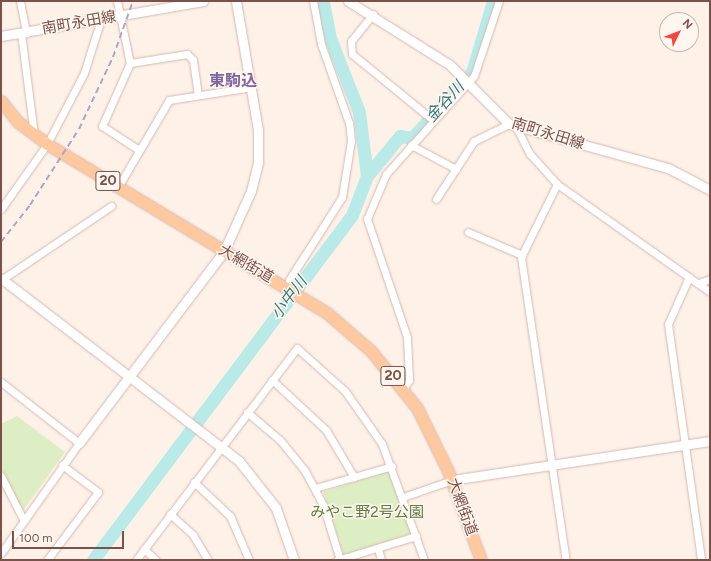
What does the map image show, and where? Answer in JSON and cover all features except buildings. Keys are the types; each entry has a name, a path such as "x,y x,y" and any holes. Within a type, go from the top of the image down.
{"main road":[{"name":"大網街道","path":"1,101 18,122 47,144 224,251 288,284 302,297 345,326 404,388 452,480 481,560"}],"street":[{"path":"20,1 34,135"},
{"path":"117,1 130,63 102,126 139,150"},
{"name":"南町永田線","path":"1,36 203,1"},
{"path":"1,553 23,519 62,465 224,251 251,192 258,162 252,87 236,1"},
{"path":"288,284 342,197 351,141 349,123 321,44 313,1"},
{"name":"南町永田線","path":"348,1 373,14 434,53 469,81 512,125 668,168 710,190"},
{"path":"404,388 409,380 408,337 367,219 380,185 432,120 474,76 499,1"},
{"path":"373,14 351,41 352,54 432,120"},
{"path":"1,209 47,144 84,73 100,19"},
{"path":"130,63 187,54 193,60 198,95"},
{"path":"118,187 169,100 252,87"},
{"path":"436,199 474,141 512,125 530,154 557,184 710,292"},
{"path":"411,145 456,169"},
{"path":"557,184 522,255 566,560"},
{"path":"111,206 2,280 128,378 182,416 220,447 266,492 276,508 294,560"},
{"path":"468,232 522,255"},
{"path":"689,277 668,324 683,445 701,560"},
{"path":"699,283 710,278"},
{"path":"136,560 296,348 329,376 358,407 392,466 424,560"},
{"path":"272,380 326,430 354,477"},
{"path":"1,382 79,443"},
{"path":"247,412 280,440 315,488 339,560 416,536"},
{"path":"403,497 452,480 710,441"},
{"path":"47,560 98,492 62,465"},
{"path":"315,488 392,466"},
{"path":"1,476 23,519"},
{"path":"194,482 230,516 249,560"},
{"path":"170,514 193,535 208,560"},
{"path":"378,548 381,560"},
{"path":"144,549 156,560"}],"green space":[{"path":"17,416 65,452 22,512 1,468 1,424"},
{"name":"みやこ野2号公園","path":"391,470 412,533 344,556 323,492"}],"waterway":[{"name":"小中川","path":"93,560 352,215 367,176 359,112 330,38 323,1"},
{"name":"金谷川","path":"367,176 400,136 412,138 472,72 493,1"}],"railway":[{"path":"1,242 30,205 79,129 113,57 133,1"}],"district":[{"name":"東駒込","path":"233,81"}]}
